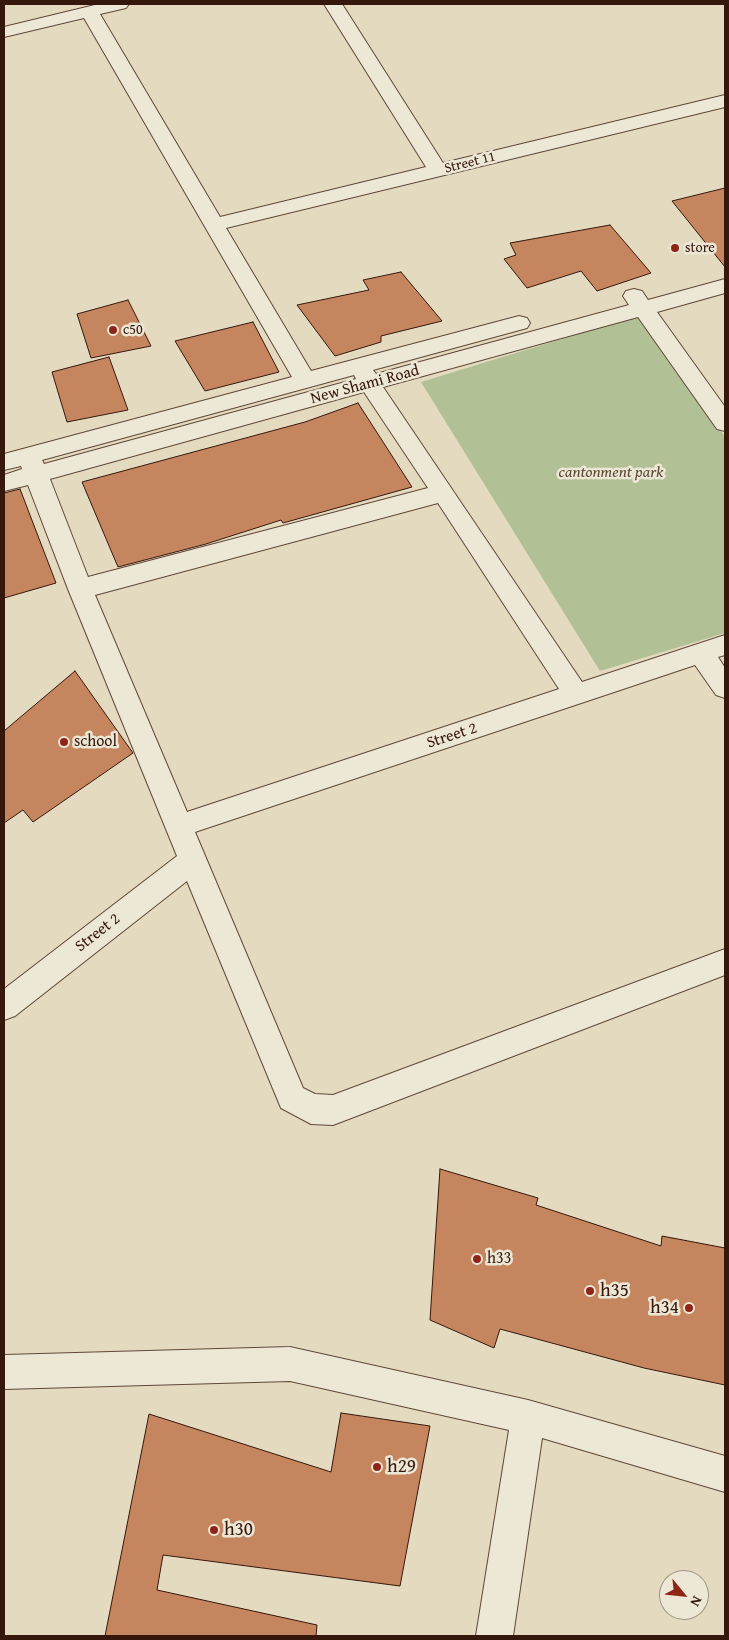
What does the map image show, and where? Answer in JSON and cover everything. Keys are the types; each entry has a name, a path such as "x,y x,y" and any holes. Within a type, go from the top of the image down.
{"street":[{"path":"4,32 30,18 90,12 120,4"},
{"path":"333,4 438,170"},
{"path":"90,12 306,380"},
{"name":"Street 11","path":"214,225 725,101"},
{"name":"New Shami Road","path":"638,301 725,268"},
{"name":"New Shami Road","path":"4,462 32,465 638,301 725,286"},
{"path":"638,301 722,413"},
{"path":"365,374 577,695"},
{"name":"New Shami Road","path":"4,482 32,465 306,380 365,374"},
{"path":"32,465 80,589 292,1098 311,1109 333,1110 725,962"},
{"path":"80,589 444,494"},
{"path":"713,649 725,688"},
{"name":"Street 2","path":"179,826 713,649"},
{"name":"Street 2","path":"4,1006 193,860"},
{"path":"4,1372 290,1364 528,1417 725,1474"},
{"path":"494,1636 528,1417"}],"green space":[{"name":"cantonment park","path":"640,315 725,437 725,633 600,671 421,382"}],"building":[{"path":"725,188 725,267 672,201"},
{"path":"610,225 651,273 597,291 581,271 527,288 504,259 516,255 510,243"},
{"path":"401,272 442,321 381,336 381,342 335,356 297,305 369,290 363,280"},
{"name":"c50","path":"128,300 151,346 91,358 77,314"},
{"path":"253,322 279,372 205,391 175,341"},
{"path":"109,357 128,410 67,422 52,372"},
{"path":"358,403 412,487 283,523 281,520 206,544 118,567 82,482 305,422"},
{"path":"20,489 56,583 4,598 4,493"},
{"name":"school","path":"75,671 133,753 33,822 23,810 4,823 4,731"},
{"path":"440,1169 538,1198 536,1205 661,1246 662,1236 725,1248 725,1385 644,1368 500,1329 494,1348 430,1320"},
{"name":"h30","path":"341,1413 430,1426 400,1586 163,1555 157,1590 317,1625 316,1636 105,1636 149,1414 331,1472"}],"place":[{"name":"store","path":"675,248"},
{"name":"c50","path":"113,330"},
{"name":"school","path":"64,742"},
{"name":"h33","path":"477,1259"},
{"name":"h35","path":"590,1291"},
{"name":"h34","path":"689,1308"},
{"name":"h29","path":"377,1467"},
{"name":"h30","path":"214,1530"}]}
